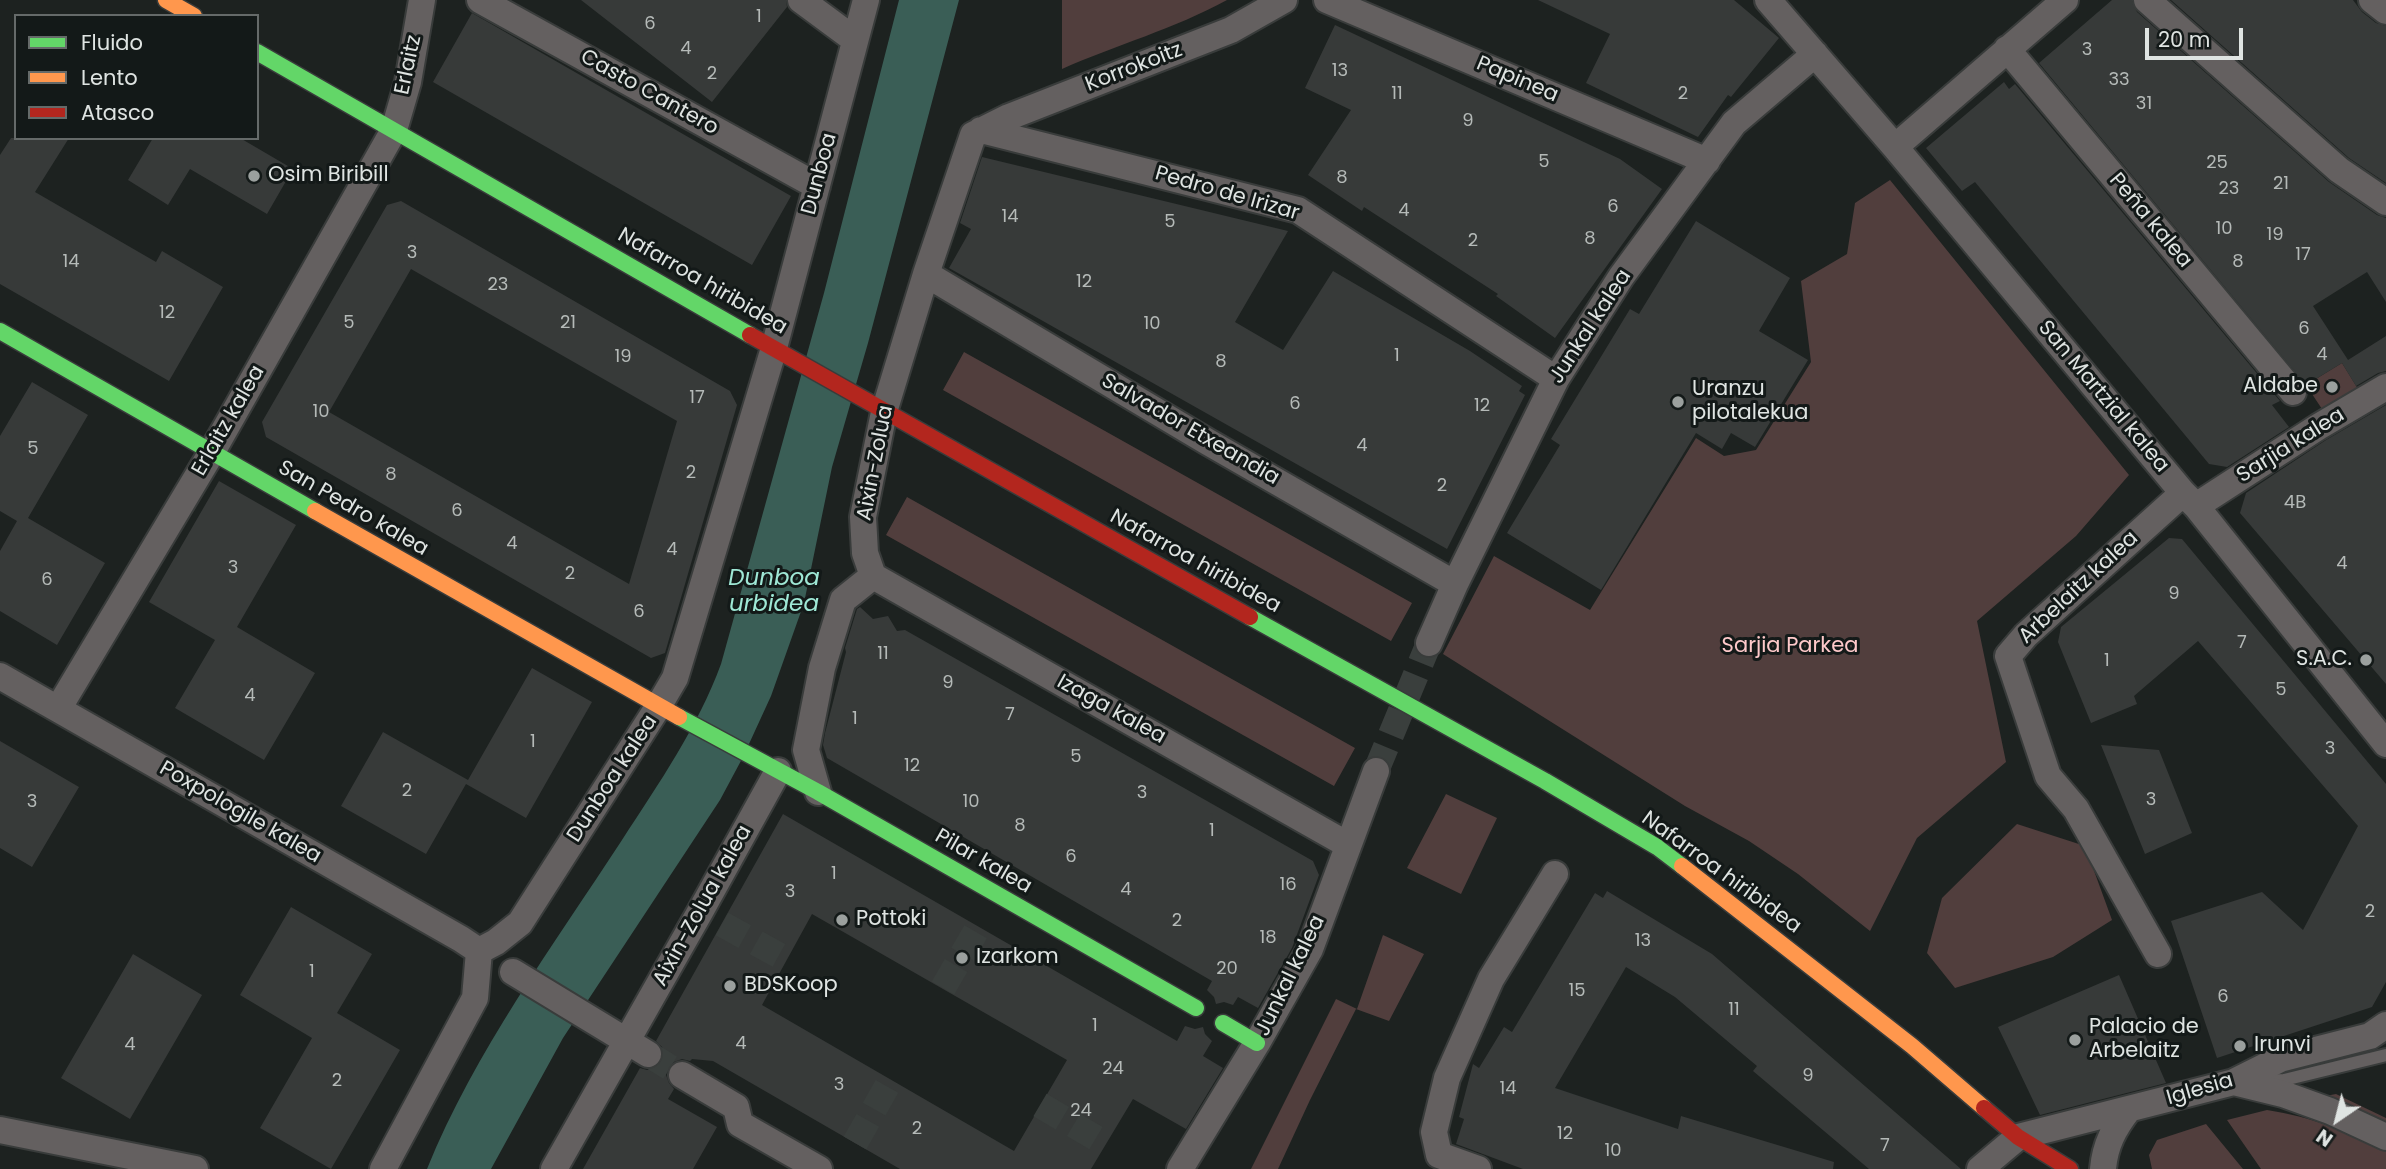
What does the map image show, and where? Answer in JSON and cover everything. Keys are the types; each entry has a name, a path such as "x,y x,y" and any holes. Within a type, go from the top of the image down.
{"main road":[{"path":"166,0 190,14"},
{"name":"Nafarroa hiribidea","path":"259,53 884,412 1545,781 1657,847 1913,1046 2018,1137 2070,1169"},
{"name":"San Pedro kalea","path":"0,331 658,708 747,753"},
{"name":"Pilar kalea","path":"747,753 1196,1008"},
{"path":"1223,1023 1257,1043"},
{"path":"2018,1137 2053,1169"}],"street":[{"name":"Erlaitz","path":"394,130 408,82 422,0"},
{"name":"Casto Cantero","path":"480,0 817,186"},
{"path":"801,0 855,40"},
{"name":"Dunboa","path":"774,348 866,0"},
{"name":"Korrokoitz","path":"981,130 1231,30 1284,0"},
{"name":"Papinea","path":"1327,0 1707,161"},
{"name":"San Martzial kalea","path":"1768,0 1895,147 2189,499 2386,744"},
{"path":"1895,147 2065,0"},
{"path":"2147,0 2339,170 2386,202"},
{"path":"2372,0 2386,11"},
{"name":"Peña kalea","path":"2007,49 2293,392"},
{"name":"Junkal kalea","path":"1429,643 1455,584 1556,379 1621,277 1734,123 1815,54"},
{"name":"Erlaitz kalea","path":"58,709 212,452 394,130"},
{"name":"Aixin-Zolua","path":"873,576 865,553 863,517 884,412 926,274 973,135 981,130"},
{"name":"Pedro de Irizar","path":"981,130 1298,210 1556,379"},
{"name":"Salvador Etxeandia","path":"926,274 1220,449 1455,584"},
{"name":"Dunboa kalea","path":"479,951 496,942 520,923 675,678 774,348"},
{"name":"Sarjia kalea","path":"2189,499 2386,387"},
{"name":"Arbelaitz kalea","path":"2158,954 2076,809 2048,776 2008,656 2026,635 2189,499"},
{"path":"818,792 806,750 822,668 843,600 873,576"},
{"name":"Izaga kalea","path":"873,576 1348,845"},
{"name":"Poxpologile kalea","path":"0,676 479,951"},
{"name":"Aixin-Zolua kalea","path":"554,1169 638,1048 711,918 778,771"},
{"name":"Junkal kalea","path":"1180,1169 1257,1043 1310,949 1376,771"},
{"path":"1478,1169 1439,1155 1434,1132 1447,1078 1491,979 1555,874"},
{"path":"383,1169 475,998 479,951"},
{"path":"513,972 638,1048"},
{"name":"Iglesia","path":"1980,1169 2018,1137 2234,1082 2280,1059 2370,1036 2386,1025"},
{"path":"682,1075 736,1107 740,1124 819,1169"},
{"path":"2234,1082 2283,1094 2330,1111 2386,1137"},
{"path":"2103,1169 2107,1145 2116,1126 2129,1109"},
{"path":"0,1130 195,1169"}],"lane":[{"path":"2234,1082 2284,1080 2386,1055"}],"green space":[{"path":"1062,0 1227,0 1186,20 1062,69"},
{"name":"Sarjia Parkea","path":"1890,180 2129,475 2076,536 1977,621 2006,762 1917,838 1870,931 1798,874 1749,841 1685,806 1443,654 1494,556 1590,610 1696,438 1724,456 1756,450 1811,362 1801,281 1847,254 1855,203"},
{"path":"964,352 1412,603 1391,641 943,390"},
{"name":"Aldabe","path":"2342,363 2358,389 2324,412 2306,385"},
{"path":"907,497 1355,748 1334,786 886,535"},
{"path":"1446,794 1497,818 1461,894 1407,868"},
{"path":"2017,824 2085,846 2112,920 2053,957 1955,988 1927,953 1942,898"},
{"path":"1383,935 1424,954 1389,1021 1356,1009 1278,1169 1251,1169 1336,999 1357,1009"},
{"path":"2336,1094 2386,1118 2386,1125 2320,1097"},
{"path":"2267,1110 2314,1121 2386,1150 2386,1169 2261,1169 2227,1120"},
{"path":"2206,1124 2243,1169 2152,1169 2149,1155 2157,1140"}],"water":[{"name":"Dunboa urbidea","path":"899,0 959,0 868,343 832,467 804,603 771,696 720,800 563,1038 491,1169 427,1169 446,1125 492,1041 664,776 712,687 721,664 824,293"}],"building":[{"path":"581,0 786,0 787,7 712,102"},
{"path":"1538,0 1734,0 1779,38 1731,97 1728,95 1698,137 1586,83 1610,34"},
{"path":"2112,0 2132,0 2137,12 2329,182 2377,215 2386,218 2386,302 2367,272 2313,306 2348,360 2386,336 2386,371 2356,386 2342,363 2306,385 2039,63"},
{"path":"2171,0 2353,0 2362,12 2376,23 2386,26 2386,183 2349,158"},
{"path":"472,13 791,196 752,265 433,82"},
{"path":"1335,25 1620,159 1662,189 1555,338 1496,296 1498,294 1364,207 1362,211 1308,175 1351,110 1305,88"},
{"path":"2004,82 2009,89 2015,84 2280,401 2272,405 2289,427 2227,467 2209,464 1975,182 1962,191 1926,148"},
{"path":"11,138 68,140 35,192 156,262 162,251 223,287 169,381 0,284 0,155"},
{"path":"152,140 243,140 293,169 267,214 190,169 168,205 128,180"},
{"path":"982,157 1288,231 1235,322 1283,350 1333,271 1470,351 1522,386 1519,391 1525,395 1447,549 949,268 971,229 960,223"},
{"path":"401,201 730,391 737,405 665,653 651,658 266,437 262,422 387,205","holes":["411,269 677,421 629,584 329,412"]},
{"name":"Uranzu pilotalekua","path":"1696,221 1790,278 1759,331 1808,360 1755,447 1731,433 1722,449 1696,433 1601,590 1507,533 1560,445 1551,439 1630,309 1639,314"},
{"path":"32,382 88,415 28,518 105,563 57,645 0,611 0,551 17,521 0,511 0,436"},
{"path":"2386,405 2386,684 2240,513 2246,493 2326,440"},
{"path":"219,481 296,525 237,627 315,673 264,760 175,708 215,640 149,602"},
{"path":"2169,538 2182,539 2386,784 2386,982 2372,1007 2217,1058 2171,921 2262,892 2303,930 2358,826 2198,641 2134,696 2137,704 2091,723 2058,642 2061,627"},
{"path":"860,607 873,619 888,616 897,631 905,630 1313,861 1319,875 1292,948 1258,1008 1238,997 1233,1005 1224,1002 1216,1004 1214,997 1207,990 1212,981 827,758 823,745 825,733 845,648 857,609"},
{"path":"532,668 592,702 526,818 466,784 426,854 341,806 383,732 468,780"},
{"path":"0,741 79,787 32,867 0,848"},
{"path":"2101,745 2159,750 2192,833 2145,854"},
{"path":"783,814 1177,1041 1185,1026 1195,1029 1203,1027 1205,1034 1212,1041 1203,1056 1223,1068 1186,1129 1133,1099 1091,1169 900,1169 713,1061 682,1059 668,1068 666,1075 674,1089 668,1099 717,1127 693,1169 583,1169 640,1068 655,1068 662,1062 662,1047 656,1041","holes":["812,914 1067,1060 1014,1151 762,1005"]},
{"path":"1607,891 1712,954 1961,1169 1869,1169 1753,1071 1757,1066 1675,997 1626,967 1555,1088 1678,1129 1681,1116 1834,1162 1833,1169 1523,1169 1456,1144 1464,1119 1459,1117 1473,1064 1479,1068 1504,1027 1512,1032 1595,893 1603,898"},
{"path":"291,907 372,954 337,1013 400,1050 331,1169 260,1128 312,1038 240,995"},
{"path":"133,954 202,995 130,1119 61,1078"},
{"name":"Palacio de Arbelaitz","path":"2119,975 2166,1083 2040,1115 1998,1027"}],"tunnel":[{"path":"1376,771 1429,643"},
{"path":"722,924 787,960"},
{"path":"943,988 979,926"},
{"path":"648,1054 682,1075"},
{"path":"855,1143 890,1081"},
{"path":"1040,1105 1106,1144"}],"traffic: fast":[{"path":"259,53 750,335"},
{"path":"0,331 315,511"},
{"path":"1250,617 1545,781 1657,847 1682,866"},
{"path":"679,717 818,792 1196,1008"},
{"path":"1223,1023 1257,1043"}],"traffic: slow":[{"path":"166,0 190,14"},
{"path":"315,511 679,717"},
{"path":"1682,866 1912,1046 1984,1108"}],"traffic: jam":[{"path":"750,335 1250,617"},
{"path":"1984,1108 2018,1137 2070,1169"}],"place":[{"name":"Osim Biribill","path":"254,176"},
{"name":"Aldabe","path":"2332,387"},
{"name":"Uranzu pilotalekua","path":"1678,402"},
{"name":"S.A.C.","path":"2366,660"},
{"name":"Pottoki","path":"842,920"},
{"name":"Izarkom","path":"962,958"},
{"name":"BDSKoop","path":"730,986"},
{"name":"Palacio de Arbelaitz","path":"2075,1040"},
{"name":"Irunvi","path":"2240,1046"}]}
